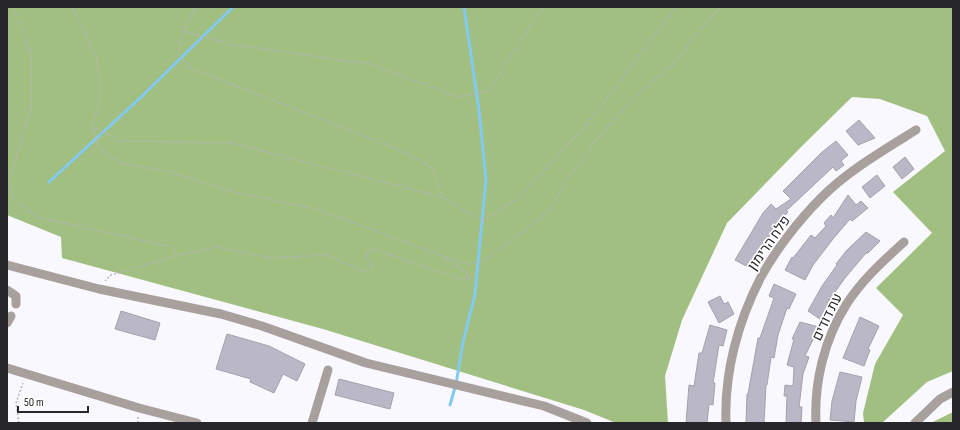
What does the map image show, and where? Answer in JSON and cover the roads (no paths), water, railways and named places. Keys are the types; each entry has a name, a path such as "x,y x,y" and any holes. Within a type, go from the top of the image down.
{"street":[{"name":"פלח הרימון","path":"726,423 729,378 733,353 741,325 762,276 777,252 820,198 865,163 916,130"},
{"name":"עת דודים","path":"816,423 816,396 819,374 827,347 837,322 846,305 859,287 875,269 904,242"},
{"path":"7,265 99,289 221,314 262,326 366,363 544,406 587,423"},
{"path":"7,290 16,296 16,304"},
{"path":"7,368 139,408 197,423"},
{"path":"312,423 328,370"},
{"path":"916,423 940,399 953,392"}],"waterway":[{"path":"49,182 139,99 233,7"},
{"path":"450,405 456,384 463,342 475,294 486,180 479,110 464,7"}]}
